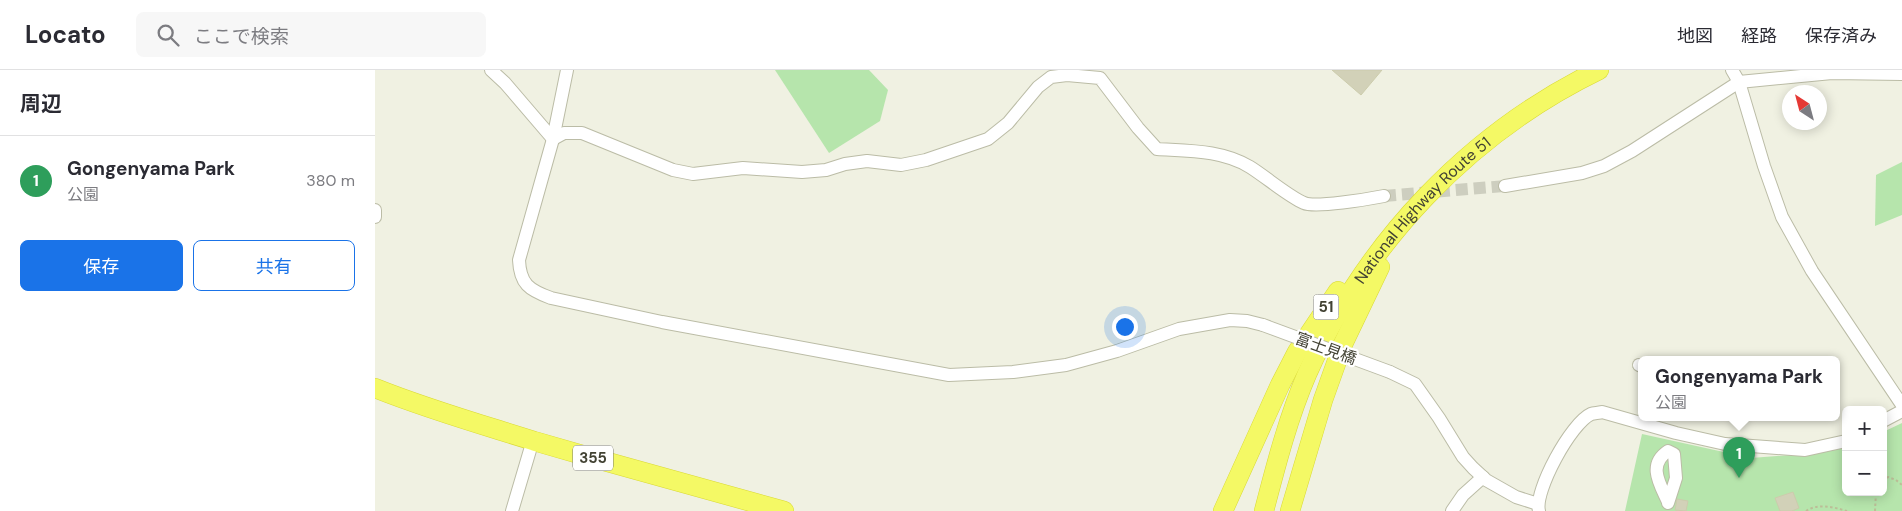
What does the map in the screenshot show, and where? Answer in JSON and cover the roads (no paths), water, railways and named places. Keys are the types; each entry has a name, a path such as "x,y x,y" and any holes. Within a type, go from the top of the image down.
{"highway":[{"name":"National Highway Route 51","path":"1263,511 1291,416 1306,376 1323,339 1345,300 1366,269 1397,229 1425,198 1483,143 1552,94 1599,70"},
{"name":"51","path":"1223,511 1297,352 1352,270 1374,241 1406,207 1430,184 1483,143"},
{"name":"51","path":"1290,511 1323,400 1343,344 1376,273 1394,246 1430,201 1483,143"},
{"name":"355","path":"375,388 444,414 783,511"}],"street":[{"path":"491,70 505,82 553,139 564,133 583,134 673,170 693,174 743,168 802,172 827,170 845,164 867,162 901,164 926,160 988,139 1008,123 1038,87 1051,77 1102,74 1138,128 1157,148 1209,152 1226,156 1248,166 1305,204 1349,202 1384,196"},
{"name":"富士見橋","path":"567,70 553,139 519,260 520,274 528,287 536,292 551,298 662,322 949,375 1013,372 1066,365 1117,351 1179,329 1230,320 1247,321 1263,325 1390,372 1415,384 1463,457 1483,477 1516,497 1539,508"},
{"path":"1733,70 1739,82 1764,166 1782,217 1812,271 1902,405"},
{"path":"1505,186 1582,174 1605,166 1632,151 1739,82 1832,73 1902,74"},
{"path":"375,210 375,217"},
{"path":"1887,420 1902,411"},
{"path":"1539,508 1545,479 1558,454 1579,424 1591,414 1602,412 1638,418"},
{"path":"1663,422 1676,433 1725,444 1805,450 1842,442"},
{"path":"1668,451 1674,454 1675,478 1668,503 1657,473 1657,462 1668,451 1676,433"},
{"path":"513,511 533,440"},
{"path":"1452,511 1463,495 1483,477"}],"tunnel":[{"path":"1384,196 1505,186"}],"place":[{"name":"Gongenyama Park","path":"1739,478"}]}
